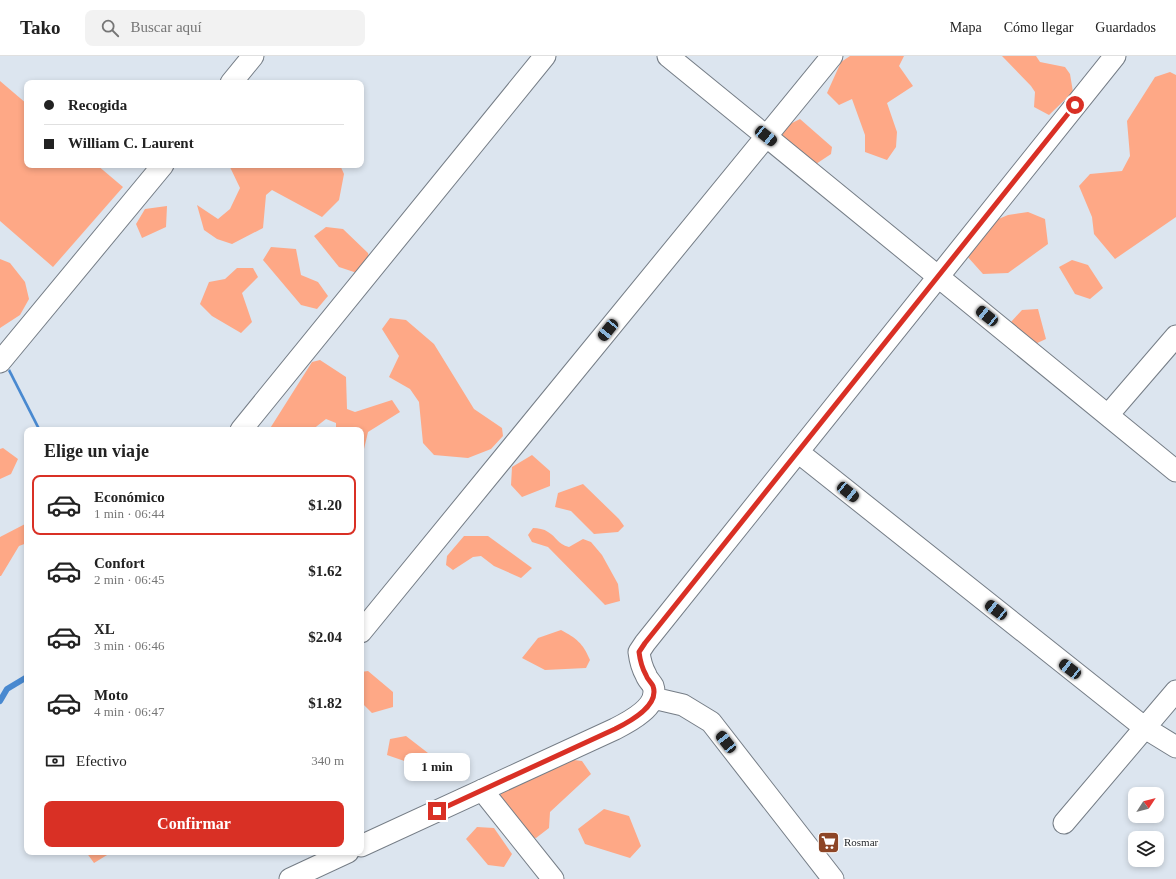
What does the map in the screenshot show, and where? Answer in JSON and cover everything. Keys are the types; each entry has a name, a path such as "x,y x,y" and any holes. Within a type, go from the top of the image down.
{"street":[{"path":"233,80 253,56"},
{"path":"243,427 545,56"},
{"path":"668,56 1176,471"},
{"path":"364,628 832,56"},
{"path":"364,845 615,729 644,711 653,698 653,686 646,676 639,652 1115,56"},
{"path":"0,362 161,168"},
{"path":"1108,415 1176,336"},
{"path":"798,452 1145,728 1176,747"},
{"path":"1064,823 1176,691"},
{"path":"653,698 683,705 711,722 833,879"},
{"path":"482,790 553,879"},
{"path":"290,879 342,855"}],"shaded area":[{"path":"850,56 904,56 899,66 913,86 887,103 897,132 896,147 887,160 865,152 865,135 852,99 839,105 827,93 841,62"},
{"path":"1002,56 1036,56 1040,62 1065,67 1070,74 1073,92 1049,115 1034,107 1035,92"},
{"path":"1170,72 1176,75 1176,217 1115,259 1094,234 1092,217 1079,186 1090,174 1122,171 1130,156 1127,121 1155,77"},
{"path":"0,81 24,101 24,168 101,168 123,187 53,267 0,221"},
{"path":"800,119 832,147 831,154 816,164 783,141 782,128"},
{"path":"230,168 341,168 344,174 339,200 322,217 272,190 266,195 263,228 232,244 217,239 204,230 197,205 218,219 230,209 240,188"},
{"path":"167,206 166,227 142,238 136,224 145,209"},
{"path":"1028,212 1045,219 1048,244 1008,273 983,274 966,255 977,228 1008,215"},
{"path":"326,227 343,229 368,253 370,261 360,274 339,267 314,236"},
{"path":"271,247 296,249 301,275 318,282 328,296 317,309 301,305 263,260"},
{"path":"0,259 10,263 25,282 29,299 20,315 0,328"},
{"path":"1072,260 1088,265 1103,288 1090,299 1075,294 1059,267"},
{"path":"237,268 253,268 258,277 242,293 252,322 241,333 212,316 200,304 209,282 225,279"},
{"path":"1038,309 1046,339 1024,349 1012,338 1011,322 1022,310"},
{"path":"390,318 406,320 434,344 474,409 502,428 503,436 491,449 468,458 434,455 423,443 419,402 410,389 389,377 399,356 382,329"},
{"path":"320,360 346,377 347,409 355,412 392,400 400,412 368,432 364,449 364,427 336,427 336,423 326,419 316,427 271,427 312,362"},
{"path":"3,448 18,459 11,474 0,479 0,449"},
{"path":"532,455 550,471 550,486 522,497 511,485 512,467"},
{"path":"583,484 619,519 624,526 618,532 594,534 571,511 555,507 558,493"},
{"path":"24,525 24,544 19,546 1,576 0,576 0,537"},
{"path":"533,528 546,531 559,542 569,547 583,539 591,542 602,555 618,584 620,601 605,605 548,547 532,542 528,535"},
{"path":"464,536 488,536 532,568 521,578 494,566 481,556 473,557 453,570 446,565 447,556"},
{"path":"561,630 575,639 585,649 590,660 586,668 545,670 522,658 538,638"},
{"path":"368,671 393,692 393,707 372,713 364,705 364,672"},
{"path":"406,736 428,753 416,765 387,755 390,739"},
{"path":"566,759 582,761 591,774 550,812 549,828 536,838 521,835 497,813 501,793"},
{"path":"604,809 629,816 641,846 630,858 585,844 578,829"},
{"path":"477,827 494,828 512,854 504,867 488,865 466,839"},
{"path":"88,855 107,855 94,863"}],"water":[{"path":"10,369 39,427 36,427 8,371"}],"waterway":[{"path":"0,701 7,689 24,679"}],"place":[{"name":"Rosmar","path":"829,842"}],"route":[{"path":"437,811 615,729 644,711 653,698 653,686 646,676 639,652 645,643 1075,105"}]}
